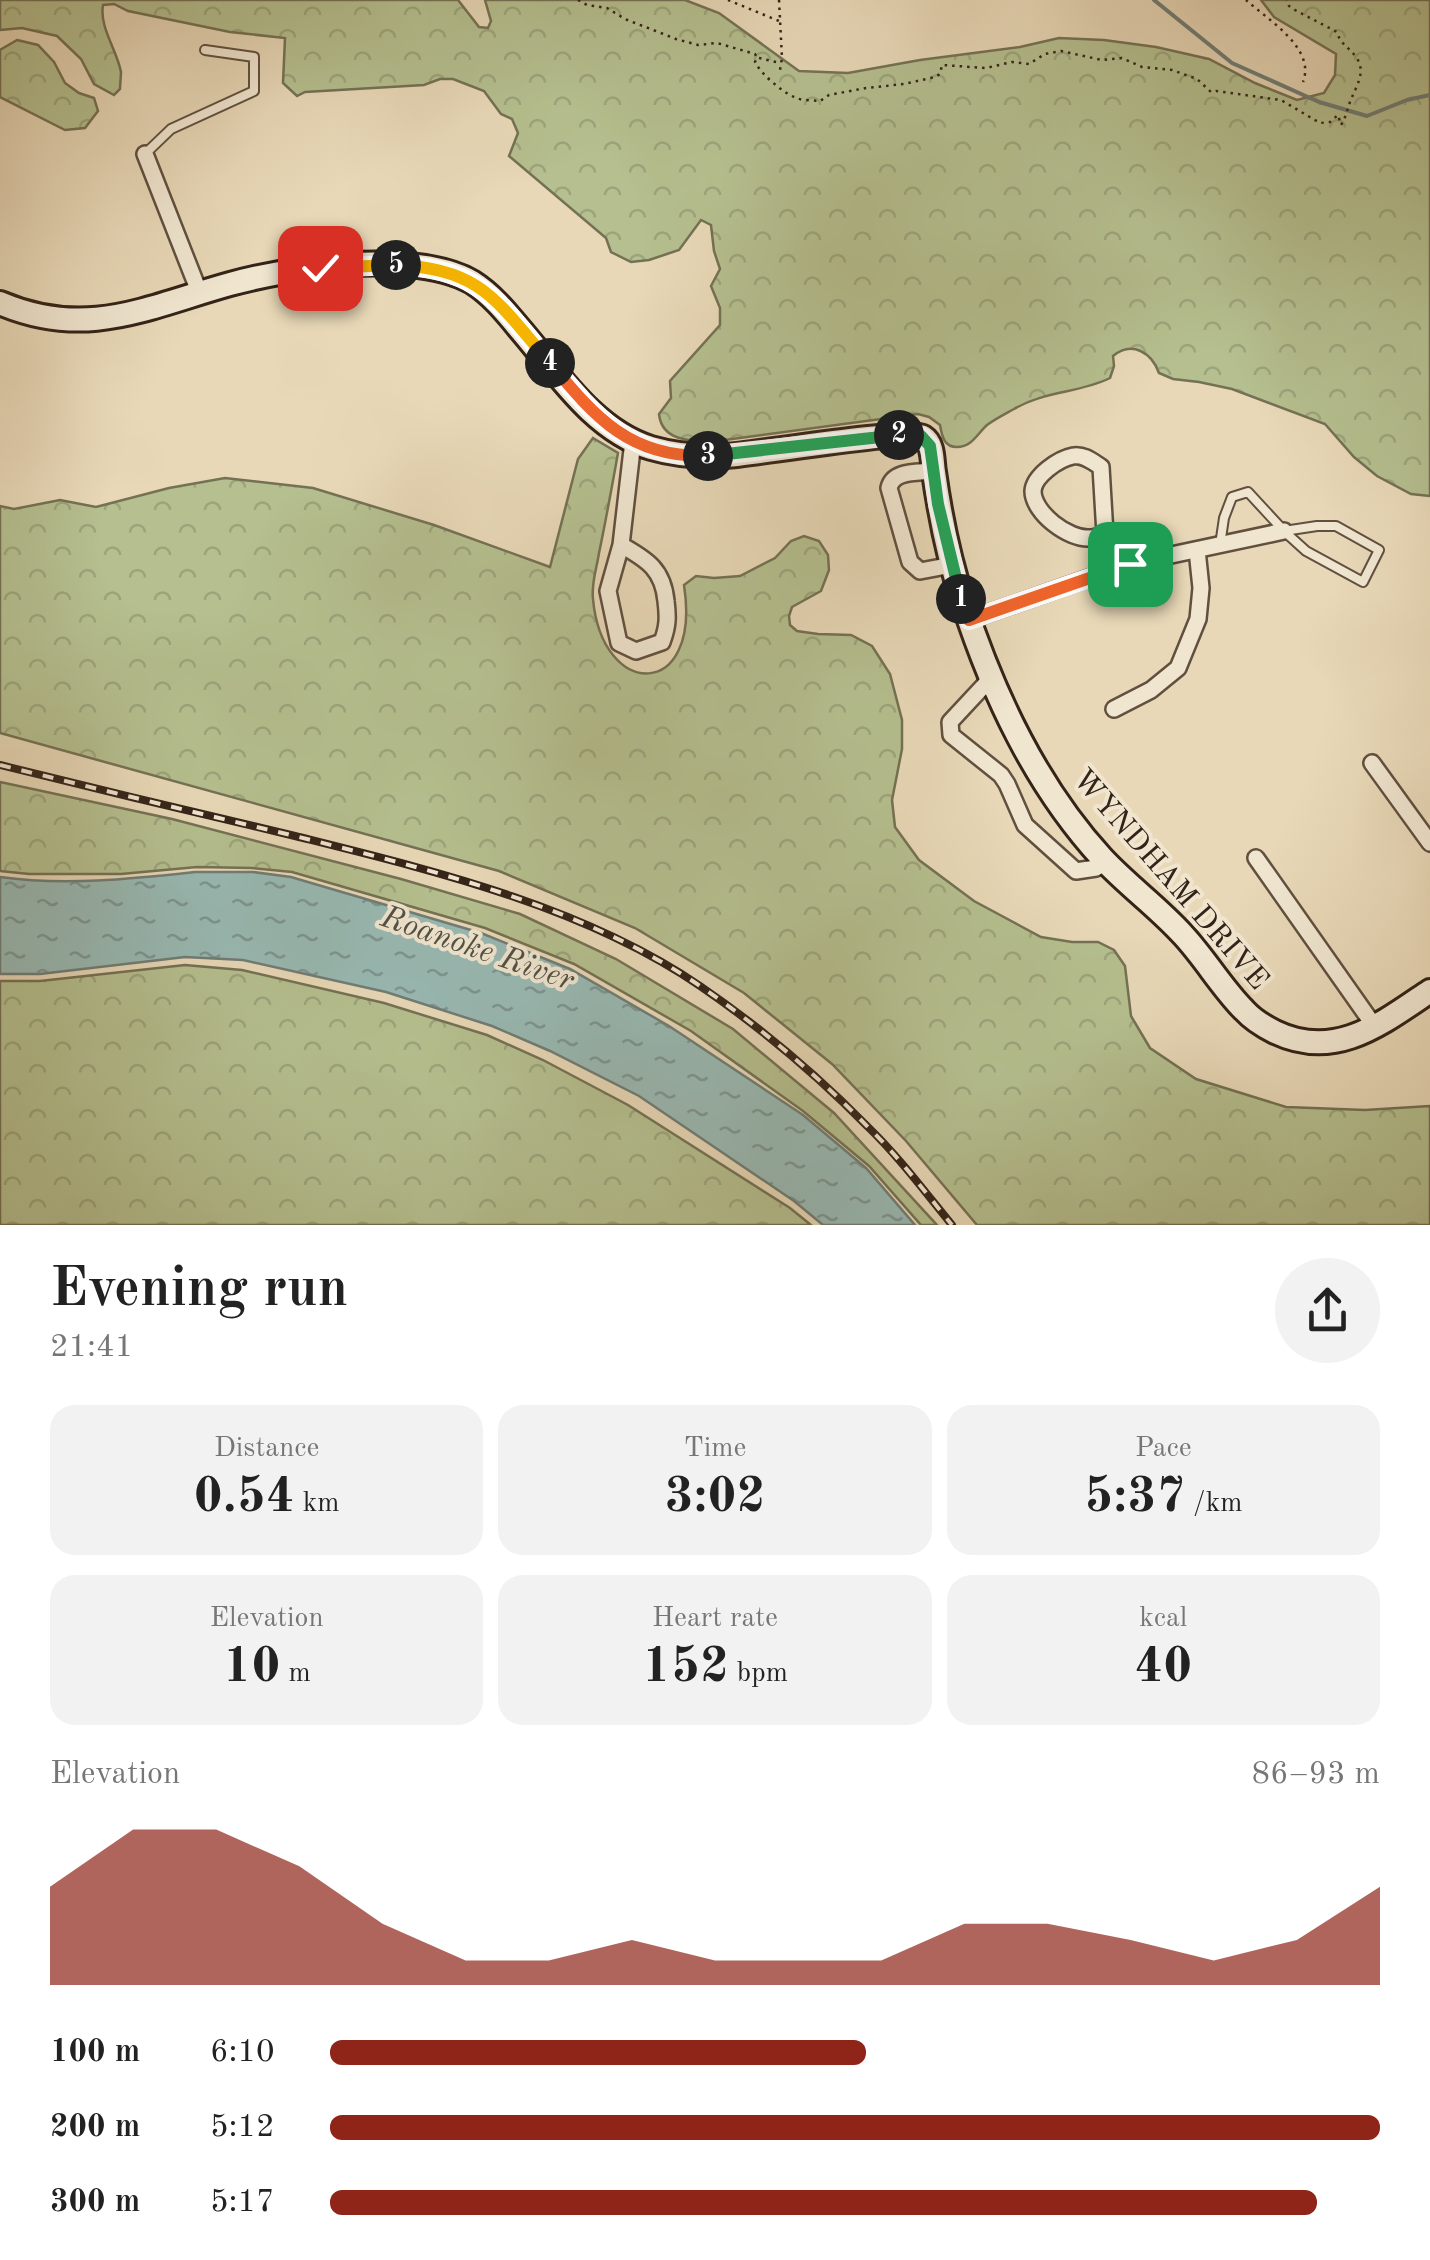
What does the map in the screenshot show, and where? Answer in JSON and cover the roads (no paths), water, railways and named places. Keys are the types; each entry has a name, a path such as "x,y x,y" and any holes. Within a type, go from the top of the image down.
{"street":[{"path":"145,154 200,294"},
{"path":"0,304 31,314 78,321 135,314 268,276 320,268 401,265 467,279 491,296 588,408 616,432 634,441 621,545 608,591 619,644 636,651 662,642 669,624 664,579 621,545"},
{"name":"WYNDHAM DRIVE","path":"634,441 673,454 711,456 921,436 930,446 952,565 991,678 1036,771 1105,861 1199,952 1240,1007 1286,1037 1316,1043 1350,1038 1375,1027 1430,991"},
{"path":"1105,534 1082,538 1066,533 1050,520 1036,504 1033,492 1037,478 1073,456 1086,457 1102,467 1105,534 1130,564"},
{"path":"934,470 897,475 889,488 910,562 920,570 952,565"},
{"path":"969,620 1130,564 1284,531"},
{"path":"1114,709 1151,690 1178,668 1198,619 1201,588 1197,550"},
{"path":"991,678 950,722 951,735 1001,776 1026,825 1076,871 1086,872 1105,861"},
{"path":"1372,763 1430,843"},
{"path":"1256,858 1375,1027"}],"lane":[{"path":"145,154 171,129 254,91 254,58 205,50"},
{"path":"1220,545 1232,497 1248,492 1284,531 1306,551 1363,582 1379,550 1336,526 1284,531"}],"water":[{"name":"Roanoke River","path":"253,872 291,877 481,933 570,969 669,1026 803,1115 866,1168 915,1225 823,1225 794,1201 639,1096 492,1026 386,992 243,960 185,957 40,974 0,974 0,877 73,881"}],"waterway":[{"path":"1154,0 1232,63 1319,102 1367,116 1430,95"}],"railway":[{"path":"0,765 452,877 556,912 606,934 700,986 787,1052 879,1138 952,1225"}]}
